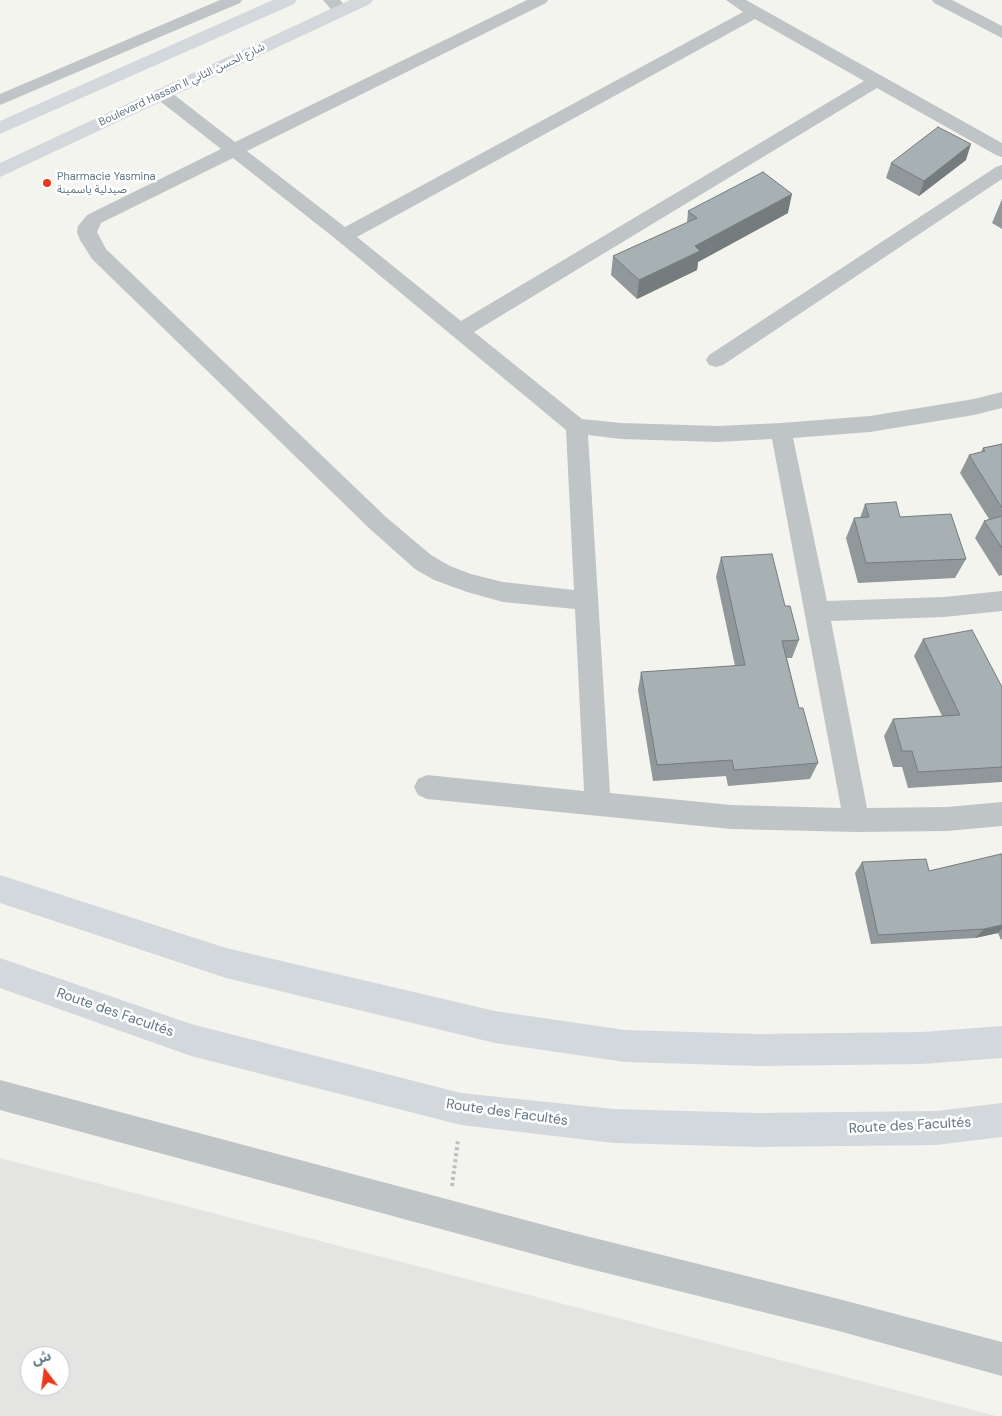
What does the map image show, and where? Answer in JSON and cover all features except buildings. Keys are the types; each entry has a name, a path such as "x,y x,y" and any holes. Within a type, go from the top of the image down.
{"main road":[{"path":"0,128 288,0"},
{"name":"Boulevard Hassan II شارع الحسن الثاني","path":"0,171 162,94 336,5 364,0"},
{"path":"0,889 226,964 495,1027 625,1046 749,1050 922,1048 1002,1042"},
{"name":"Route des Facultés","path":"0,972 191,1040 462,1109 614,1126 758,1130 936,1128 1002,1120"}],"street":[{"path":"0,100 234,0"},
{"path":"540,0 234,149 94,219 88,226 90,240 99,254 378,523 423,562 467,584 494,590 586,601"},
{"path":"734,0 1002,152"},
{"path":"940,0 1002,33"},
{"path":"344,236 755,12"},
{"path":"460,331 876,81"},
{"path":"162,94 344,236 577,426 620,430 718,434 781,431 870,424 974,407 1002,400"},
{"path":"716,360 1002,171"},
{"path":"577,426 598,805"},
{"path":"781,431 856,820"},
{"path":"817,611 866,611 944,607 1002,600"},
{"path":"427,787 598,805 731,816 856,820 946,819 1002,814"},
{"path":"0,1095 449,1215 1002,1359"}],"path":[{"path":"449,1215 462,1109"}],"shaded area":[{"path":"0,1158 996,1416 0,1416"}],"place":[{"name":"Pharmacie Yasmina صيدلية ياسمينة","path":"47,183"}]}
